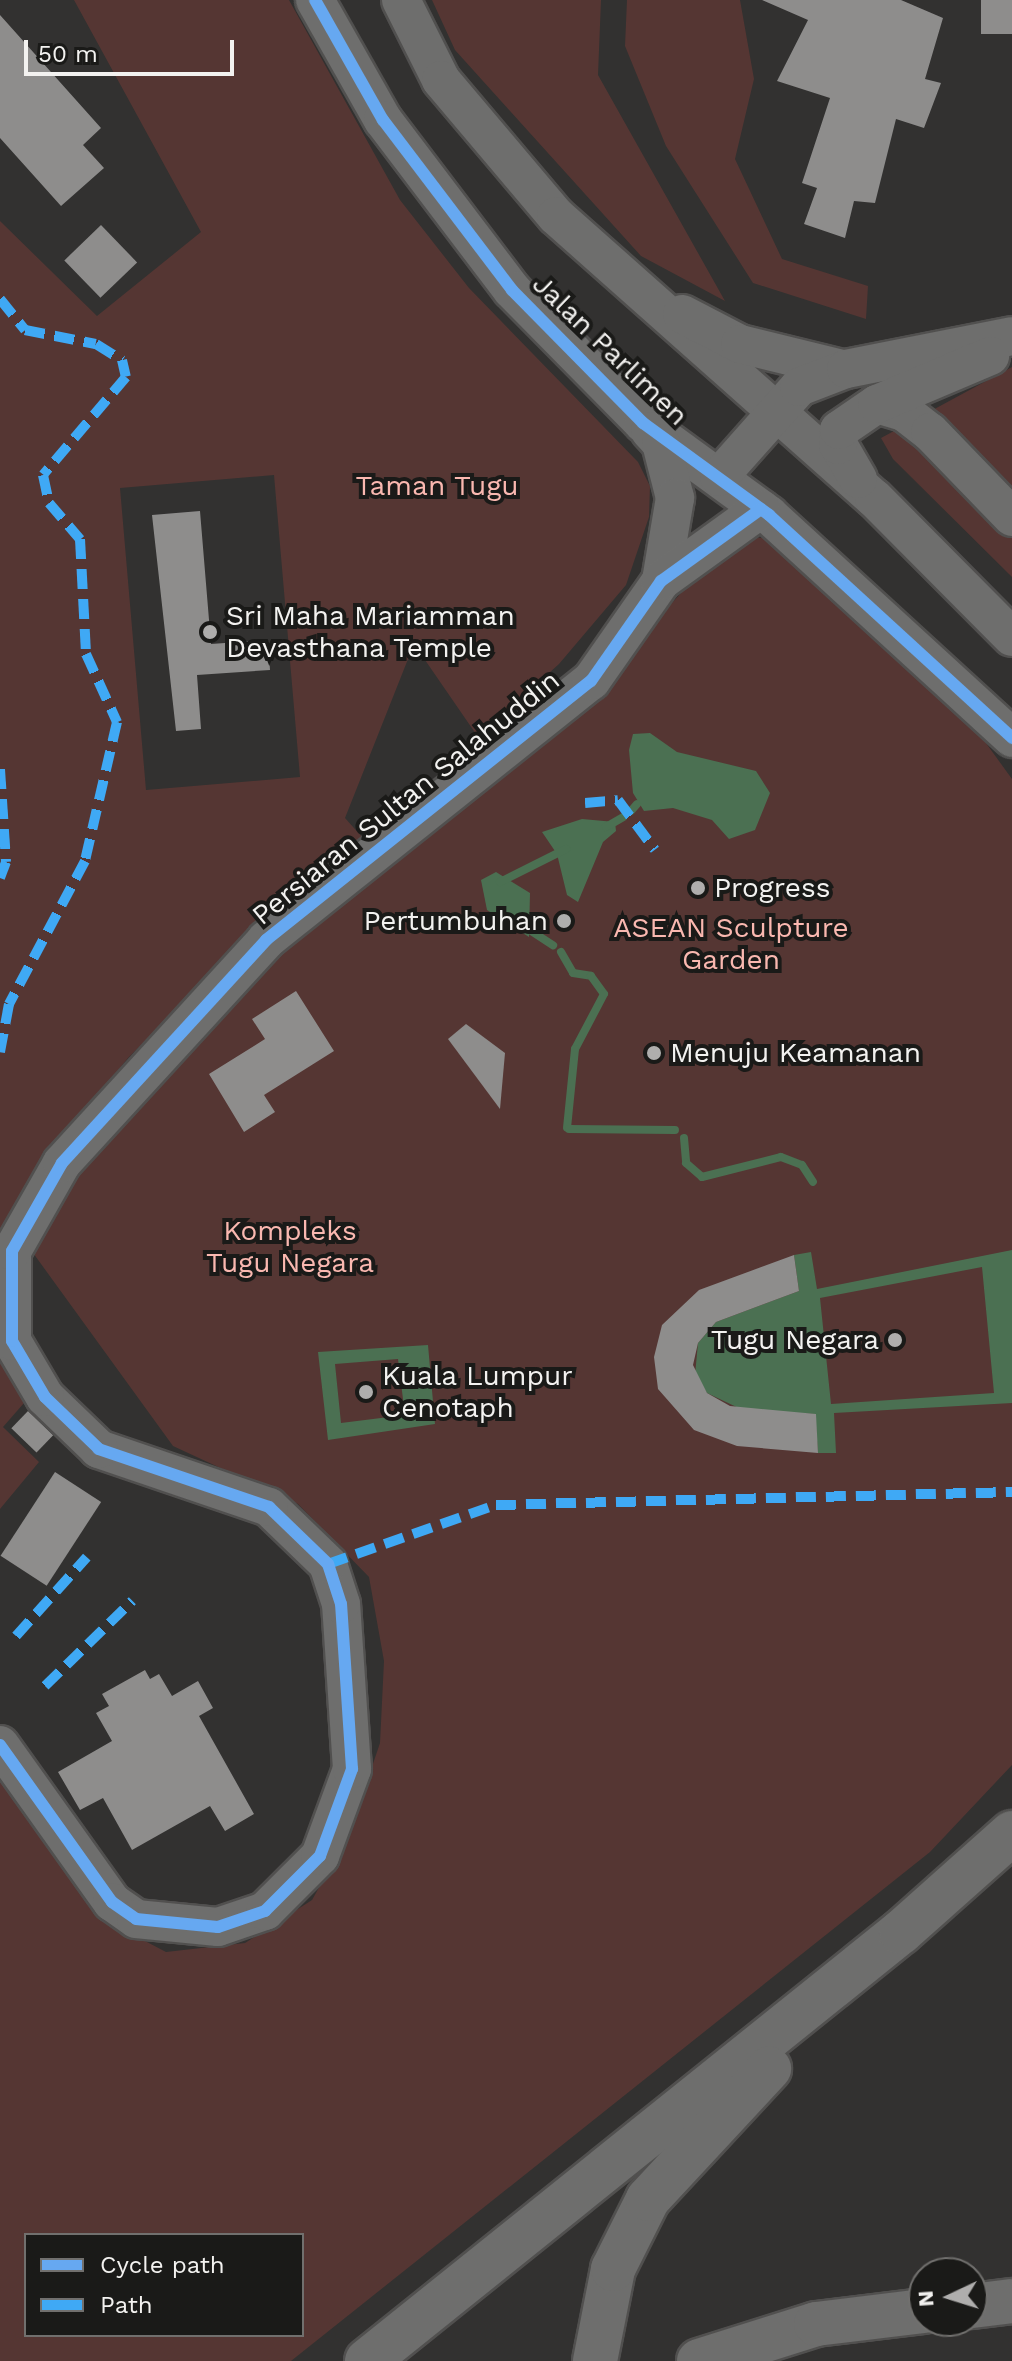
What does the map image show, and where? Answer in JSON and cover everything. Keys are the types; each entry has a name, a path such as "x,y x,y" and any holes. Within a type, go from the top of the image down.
{"main road":[{"path":"367,2361 901,1932 1012,1833"},
{"path":"595,2361 613,2269 648,2199 901,1932"},
{"path":"988,2304 1012,2301"},
{"path":"699,2361 816,2324 908,2313"}],"street":[{"name":"Jalan Parlimen","path":"315,0 383,120 512,290 643,423 761,509 1012,738"},
{"path":"401,0 441,80 556,216 774,414 874,498 1012,637"},
{"path":"634,289 740,344 846,369"},
{"path":"719,477 799,387 846,369 1012,336"},
{"path":"874,498 838,445 839,430 877,404 1012,342"},
{"path":"930,432 945,374"},
{"path":"877,404 904,412 930,432 1012,517"},
{"path":"643,423 661,443 675,498 661,581"},
{"path":"661,581 761,509"},
{"name":"Persiaran Sultan Salahuddin","path":"0,1745 112,1902 136,1919 218,1927 265,1911 320,1856 352,1769 341,1604 328,1564 269,1507 99,1449 45,1397 12,1341 12,1251 62,1163 191,1015 335,880 505,756 591,681 661,581"}],"green space":[{"name":"Taman Tugu","path":"74,0 289,0 400,200 469,288 638,462 650,486 649,517 626,585 559,664 478,737 414,644 345,818 363,838 245,941 128,1058 45,1160 0,1234 0,221 97,316 201,232","holes":["274,475 300,777 146,790 120,488"]},
{"path":"432,0 601,0 598,75 725,301 641,256 455,50"},
{"path":"627,0 740,0 754,79 735,159 782,259 868,286 866,319 753,283 666,146 625,46"},
{"path":"1012,367 1012,577 893,459 881,438"},
{"path":"734,535 763,538 978,732 1012,779 1012,1765 930,1852 291,2361 0,2361 0,1770 105,1920 166,1952 245,1943 312,1900 350,1832 380,1743 384,1661 369,1577 298,1504 173,1446 28,1246 64,1182 327,897 597,685"},
{"path":"0,1349 24,1403 3,1427 39,1462 0,1509"}],"shaded area":[{"path":"650,733 677,752 756,771 770,793 755,830 729,839 712,820 673,808 644,811 633,793 629,750 633,734"},
{"path":"582,819 615,822 616,831 603,842 578,902 567,895 557,854 542,832"},
{"path":"496,872 530,893 529,937 487,910 481,880"},
{"path":"1012,1250 1012,1403 834,1413 836,1453 818,1453 815,1414 745,1411 707,1393 695,1375 698,1343 716,1322 799,1291 794,1255 811,1252 817,1289","holes":["982,1267 994,1393 831,1404 820,1298"]},
{"path":"428,1345 435,1424 328,1440 318,1352","holes":["398,1359 405,1415 341,1423 335,1364"]}],"building":[{"path":"762,0 901,0 943,18 925,79 941,83 924,128 896,119 875,203 854,201 845,238 804,224 817,188 802,183 830,98 777,81 808,20"},
{"path":"981,0 1012,0 1012,34 981,34"},
{"path":"0,15 101,128 83,145 104,168 61,206 0,138"},
{"path":"101,225 137,262 100,298 64,260"},
{"path":"200,511 211,644 268,640 270,670 197,675 201,729 176,731 152,515"},
{"path":"296,991 334,1051 264,1095 275,1112 244,1132 209,1074 265,1039 252,1019"},
{"path":"466,1024 505,1053 500,1109 448,1039"},
{"path":"794,1255 799,1291 716,1322 698,1343 693,1365 707,1393 730,1406 816,1414 818,1453 737,1446 694,1430 658,1389 654,1357 662,1325 699,1290"},
{"path":"28,1411 53,1435 37,1453 11,1428"},
{"path":"55,1472 101,1502 47,1586 1,1556"},
{"path":"145,1670 150,1679 159,1674 172,1696 198,1681 213,1708 199,1716 254,1814 225,1831 210,1806 132,1850 103,1798 80,1810 58,1772 112,1741 96,1713 109,1706 102,1694"}],"waterway":[{"path":"631,811 637,804"},
{"path":"606,827 623,817"},
{"path":"500,882 566,849"},
{"path":"528,929 553,945"},
{"path":"561,952 573,973 591,976 604,994 575,1049 567,1128"},
{"path":"569,1129 675,1130"},
{"path":"684,1138 686,1163 702,1177 781,1157 802,1165 813,1182"}],"marked path":[{"path":"0,299 25,330 96,344 122,360 126,377 43,475 49,503 80,539 86,654 117,722 85,861 9,1004 0,1052"},
{"path":"0,769 6,862 0,878"},
{"path":"585,803 618,800 655,850"},
{"path":"328,1564 496,1505 1012,1492"},
{"path":"16,1636 87,1557"},
{"path":"45,1686 132,1601"}],"cycle path":[{"path":"315,0 383,120 512,290 643,423 769,515 1012,738"},
{"path":"0,1745 112,1902 136,1919 218,1927 265,1911 320,1856 352,1769 341,1604 328,1564 269,1507 99,1449 45,1397 12,1341 12,1251 62,1163 266,940 591,681 661,581 761,509"}],"place":[{"name":"Sri Maha Mariamman Devasthana Temple","path":"210,632"},
{"name":"Progress","path":"698,888"},
{"name":"Pertumbuhan","path":"564,921"},
{"name":"Menuju Keamanan","path":"654,1053"},
{"name":"Tugu Negara","path":"895,1340"},
{"name":"Kuala Lumpur Cenotaph","path":"366,1392"}],"park label":[{"name":"ASEAN Sculpture Garden","path":"731,944"},
{"name":"Kompleks Tugu Negara","path":"290,1247"}]}
